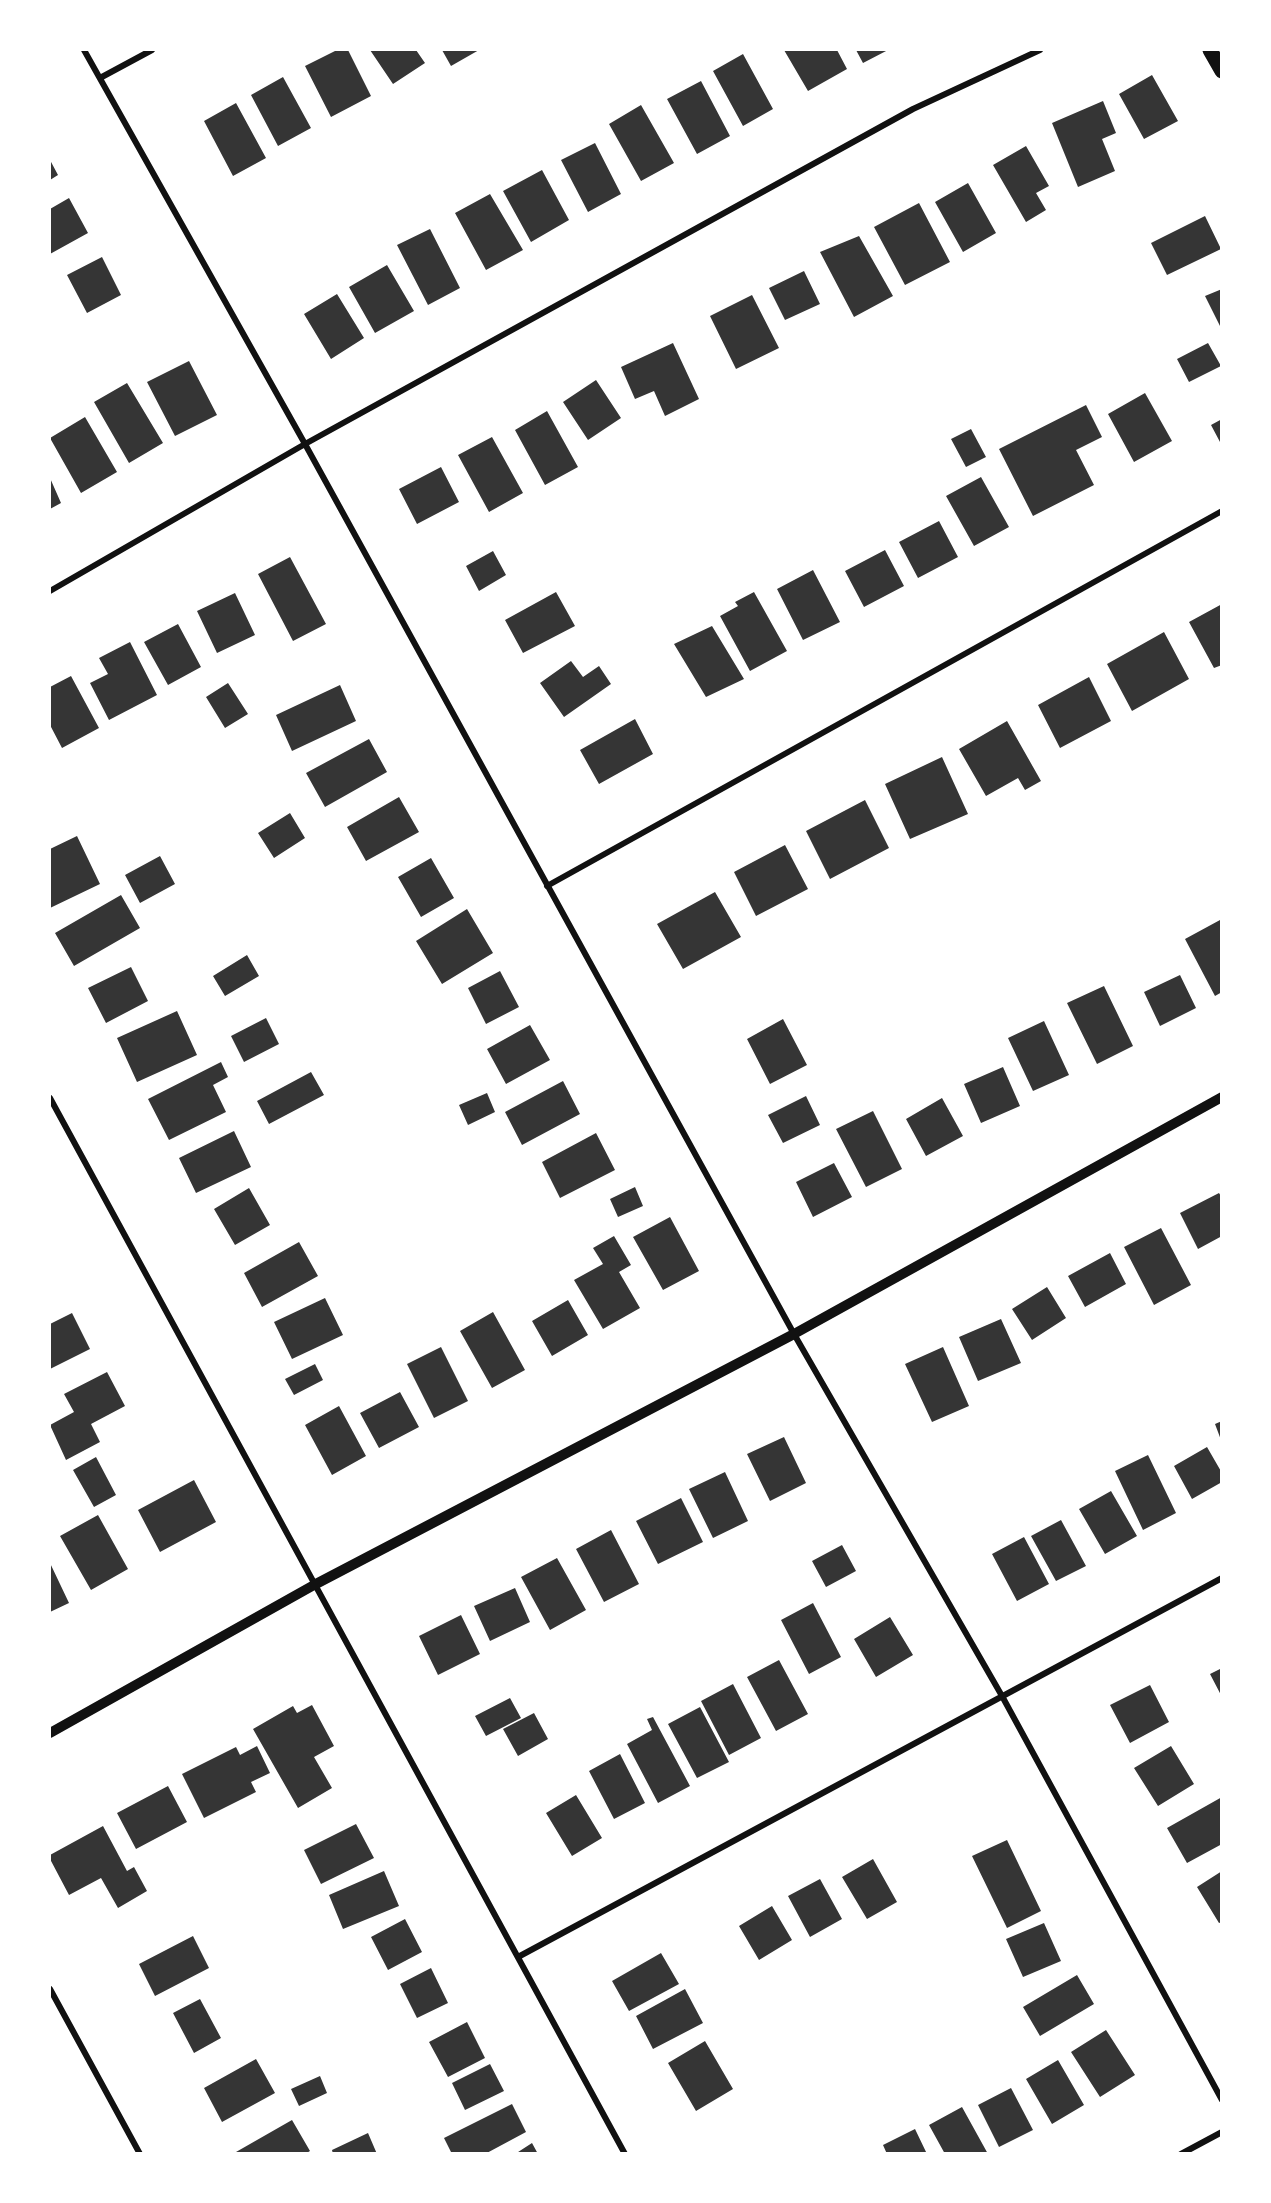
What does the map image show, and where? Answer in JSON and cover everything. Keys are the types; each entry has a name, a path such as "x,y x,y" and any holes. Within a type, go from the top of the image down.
{"main road":[{"path":"1210,50 1221,71"}],"street":[{"path":"84,50 305,444 794,1334 1002,1696 1221,2100"},
{"path":"100,78 152,50"},
{"path":"50,591 305,444 913,109 1040,50"},
{"path":"547,886 1221,511"},
{"path":"50,1733 314,1585 794,1334 1221,1097"},
{"path":"50,1098 625,2154"},
{"path":"518,1957 1221,1578"},
{"path":"50,1989 140,2154"},
{"path":"1181,2154 1221,2132"}],"building":[{"path":"337,50 348,50 371,96 331,117 305,66"},
{"path":"370,50 416,50 425,63 393,84"},
{"path":"442,50 479,50 451,66"},
{"path":"784,50 837,50 847,69 808,91"},
{"path":"856,50 888,50 863,63"},
{"path":"743,54 773,109 743,126 713,71"},
{"path":"1152,75 1178,121 1144,139 1119,94"},
{"path":"283,77 311,128 278,146 251,95"},
{"path":"701,81 730,136 697,154 667,99"},
{"path":"1103,101 1116,133 1102,139 1115,171 1078,187 1052,123"},
{"path":"236,103 266,158 233,176 204,121"},
{"path":"641,105 674,163 641,181 609,124"},
{"path":"595,143 621,194 588,212 561,160"},
{"path":"1026,146 1049,186 1036,193 1046,210 1026,222 993,165"},
{"path":"50,160 58,175 50,180"},
{"path":"542,170 569,220 531,242 503,191"},
{"path":"968,183 996,233 963,252 935,202"},
{"path":"490,194 523,250 486,270 455,213"},
{"path":"69,198 88,233 50,254 50,209"},
{"path":"919,203 950,262 905,285 874,227"},
{"path":"1205,216 1221,249 1167,275 1151,243"},
{"path":"430,229 460,288 428,305 397,245"},
{"path":"859,236 893,296 854,317 820,252"},
{"path":"102,257 121,295 87,313 67,275"},
{"path":"387,265 414,311 375,333 349,287"},
{"path":"804,271 820,304 785,320 769,288"},
{"path":"1222,289 1222,330 1205,296"},
{"path":"337,294 364,338 331,359 304,314"},
{"path":"752,295 779,348 736,369 710,316"},
{"path":"673,343 699,399 665,416 654,391 635,399 621,367"},
{"path":"1208,343 1221,366 1189,382 1177,359"},
{"path":"189,361 217,415 175,436 147,382"},
{"path":"596,380 621,418 588,440 563,402"},
{"path":"127,383 163,443 129,463 94,402"},
{"path":"1145,393 1172,441 1134,462 1108,414"},
{"path":"1086,405 1102,437 1076,450 1094,485 1033,516 999,449"},
{"path":"547,411 578,467 545,485 515,430"},
{"path":"85,417 117,472 81,493 50,438"},
{"path":"1222,419 1222,441 1220,442 1211,425"},
{"path":"971,429 986,457 966,467 951,439"},
{"path":"492,437 523,493 489,512 458,455"},
{"path":"441,467 459,502 417,524 399,489"},
{"path":"981,477 1009,527 974,546 946,496"},
{"path":"50,478 61,503 50,509"},
{"path":"939,521 958,557 918,578 899,542"},
{"path":"885,550 904,586 864,607 845,571"},
{"path":"493,551 506,575 479,591 466,566"},
{"path":"290,557 326,624 293,641 258,574"},
{"path":"813,570 840,622 803,640 777,589"},
{"path":"556,592 575,626 523,653 505,620"},
{"path":"754,592 787,651 750,671 720,616 738,606 735,602"},
{"path":"235,593 255,635 217,653 197,611"},
{"path":"1222,604 1222,665 1214,668 1189,622"},
{"path":"178,624 201,667 168,685 144,642"},
{"path":"712,626 744,679 706,697 674,644"},
{"path":"1164,632 1189,679 1132,711 1107,664"},
{"path":"130,642 157,695 109,720 90,683 108,674 99,658"},
{"path":"571,661 583,677 599,666 611,684 564,717 540,683"},
{"path":"71,676 99,728 62,748 50,725 50,687"},
{"path":"1089,677 1111,721 1060,748 1038,705"},
{"path":"228,683 248,714 225,728 206,697"},
{"path":"340,685 356,721 292,751 276,715"},
{"path":"635,719 653,754 599,784 580,750"},
{"path":"1007,721 1041,781 1025,790 1018,778 986,796 959,749"},
{"path":"369,739 387,772 325,807 306,773"},
{"path":"942,757 968,814 910,839 885,784"},
{"path":"399,797 419,832 366,861 347,827"},
{"path":"865,800 889,848 830,879 806,831"},
{"path":"290,813 305,838 274,858 258,833"},
{"path":"77,836 100,884 50,908 50,849"},
{"path":"785,845 808,889 756,916 734,872"},
{"path":"160,856 175,884 140,903 125,875"},
{"path":"431,858 454,898 421,917 398,877"},
{"path":"715,892 741,937 683,969 657,924"},
{"path":"121,895 140,928 74,966 55,933"},
{"path":"467,909 493,953 442,984 416,941"},
{"path":"1220,920 1222,992 1215,996 1185,939"},
{"path":"247,955 259,976 225,996 213,976"},
{"path":"131,967 148,1001 106,1023 88,988"},
{"path":"500,971 519,1007 486,1024 468,988"},
{"path":"1180,975 1196,1008 1160,1026 1144,992"},
{"path":"1104,986 1133,1046 1097,1064 1067,1003"},
{"path":"177,1011 197,1055 137,1082 117,1038"},
{"path":"266,1018 279,1044 244,1062 231,1036"},
{"path":"783,1019 807,1065 770,1084 747,1039"},
{"path":"1044,1021 1069,1075 1033,1091 1008,1038"},
{"path":"530,1025 550,1060 506,1084 487,1049"},
{"path":"221,1062 228,1077 213,1085 226,1112 169,1140 148,1099"},
{"path":"1003,1067 1020,1106 981,1123 964,1084"},
{"path":"311,1072 324,1095 269,1124 257,1101"},
{"path":"563,1081 580,1114 522,1145 505,1112"},
{"path":"487,1093 495,1112 468,1125 459,1105"},
{"path":"806,1096 820,1125 783,1143 768,1115"},
{"path":"942,1098 963,1136 926,1156 906,1119"},
{"path":"873,1111 902,1169 866,1187 836,1129"},
{"path":"234,1131 251,1167 196,1193 179,1158"},
{"path":"596,1133 615,1170 560,1198 542,1162"},
{"path":"834,1163 852,1197 813,1217 796,1182"},
{"path":"635,1187 643,1206 618,1217 610,1199"},
{"path":"249,1188 270,1225 235,1245 214,1209"},
{"path":"1219,1193 1222,1198 1222,1236 1198,1249 1180,1213"},
{"path":"670,1217 699,1271 663,1290 633,1237"},
{"path":"1161,1228 1191,1285 1154,1305 1124,1247"},
{"path":"614,1236 631,1265 619,1272 640,1308 603,1329 574,1280 603,1264 593,1248"},
{"path":"299,1242 318,1276 262,1307 244,1273"},
{"path":"1110,1253 1126,1284 1085,1307 1068,1276"},
{"path":"1047,1287 1066,1318 1032,1340 1012,1309"},
{"path":"325,1298 343,1335 292,1359 274,1322"},
{"path":"568,1300 588,1335 552,1356 532,1321"},
{"path":"493,1312 525,1370 492,1388 460,1331"},
{"path":"72,1313 90,1349 50,1369 50,1324"},
{"path":"1001,1319 1021,1363 978,1381 959,1337"},
{"path":"441,1347 468,1401 434,1418 407,1364"},
{"path":"943,1347 969,1406 932,1422 905,1364"},
{"path":"315,1364 323,1380 294,1395 285,1379"},
{"path":"107,1372 125,1406 91,1424 100,1442 66,1460 50,1425 74,1412 64,1394"},
{"path":"400,1392 419,1427 379,1448 360,1413"},
{"path":"339,1406 366,1456 332,1475 305,1425"},
{"path":"1222,1421 1222,1440 1221,1440 1215,1424"},
{"path":"784,1437 806,1483 770,1501 747,1454"},
{"path":"1207,1447 1222,1473 1222,1482 1192,1499 1174,1466"},
{"path":"1148,1455 1176,1513 1143,1530 1115,1471"},
{"path":"96,1457 116,1495 94,1507 73,1470"},
{"path":"725,1472 748,1521 713,1538 689,1489"},
{"path":"194,1480 216,1522 160,1552 138,1510"},
{"path":"1111,1491 1137,1536 1105,1554 1079,1509"},
{"path":"681,1498 703,1542 658,1564 636,1521"},
{"path":"98,1515 128,1569 91,1590 60,1536"},
{"path":"1061,1520 1086,1566 1056,1581 1031,1536"},
{"path":"611,1530 639,1584 604,1602 576,1549"},
{"path":"1024,1537 1049,1584 1017,1601 992,1554"},
{"path":"842,1545 856,1571 826,1587 812,1561"},
{"path":"557,1558 586,1610 550,1630 521,1577"},
{"path":"50,1563 69,1603 50,1612"},
{"path":"515,1588 530,1622 490,1641 474,1606"},
{"path":"813,1603 841,1657 809,1674 781,1620"},
{"path":"461,1615 480,1654 438,1675 419,1636"},
{"path":"890,1617 913,1655 876,1677 854,1639"},
{"path":"779,1660 808,1714 776,1731 747,1677"},
{"path":"1222,1668 1222,1697 1210,1674"},
{"path":"733,1684 761,1738 729,1755 701,1701"},
{"path":"1150,1685 1169,1722 1130,1743 1110,1705"},
{"path":"510,1698 521,1718 486,1736 475,1716"},
{"path":"312,1705 334,1746 314,1757 332,1788 298,1808 253,1729 293,1706 297,1713"},
{"path":"700,1707 729,1762 697,1778 668,1724"},
{"path":"534,1713 548,1739 518,1756 503,1729"},
{"path":"653,1717 690,1786 658,1803 627,1744 652,1730 647,1719"},
{"path":"257,1746 270,1773 251,1782 256,1792 204,1818 182,1774 236,1747 240,1755"},
{"path":"1171,1746 1194,1784 1158,1806 1134,1768"},
{"path":"620,1754 645,1803 614,1819 589,1771"},
{"path":"168,1786 187,1822 136,1849 117,1813"},
{"path":"576,1795 602,1838 572,1856 546,1813"},
{"path":"1222,1797 1222,1844 1187,1863 1167,1828"},
{"path":"356,1824 374,1858 321,1884 304,1850"},
{"path":"103,1826 127,1871 134,1867 147,1891 118,1908 101,1878 69,1895 50,1859 50,1855"},
{"path":"1007,1840 1041,1911 1007,1928 972,1856"},
{"path":"873,1859 897,1902 867,1919 842,1877"},
{"path":"384,1871 399,1906 343,1929 329,1895"},
{"path":"1222,1871 1222,1922 1219,1923 1197,1887"},
{"path":"820,1879 842,1919 810,1937 788,1896"},
{"path":"772,1906 792,1940 759,1960 739,1926"},
{"path":"405,1919 422,1952 388,1970 371,1937"},
{"path":"1044,1923 1061,1961 1023,1977 1006,1939"},
{"path":"193,1936 209,1968 155,1996 139,1964"},
{"path":"661,1953 679,1984 629,2011 612,1981"},
{"path":"431,1968 448,2003 417,2018 400,1984"},
{"path":"1077,1975 1094,2004 1040,2036 1023,2007"},
{"path":"685,1989 703,2023 653,2049 636,2016"},
{"path":"200,1999 221,2038 194,2053 173,2013"},
{"path":"467,2022 485,2058 448,2077 429,2042"},
{"path":"1106,2030 1135,2075 1100,2097 1071,2052"},
{"path":"705,2041 733,2089 696,2111 668,2063"},
{"path":"256,2059 275,2093 222,2122 204,2088"},
{"path":"1058,2060 1084,2105 1052,2124 1026,2079"},
{"path":"490,2064 504,2091 465,2110 452,2083"},
{"path":"320,2076 327,2093 299,2106 291,2089"},
{"path":"1011,2088 1033,2130 999,2147 978,2105"},
{"path":"512,2104 526,2132 485,2154 452,2154 444,2138"},
{"path":"962,2107 988,2154 945,2154 929,2125"},
{"path":"292,2120 310,2151 305,2154 237,2154 236,2152"},
{"path":"915,2129 927,2154 887,2154 883,2145"},
{"path":"368,2133 377,2154 333,2154 332,2150"},
{"path":"532,2143 538,2154 515,2154"}]}
